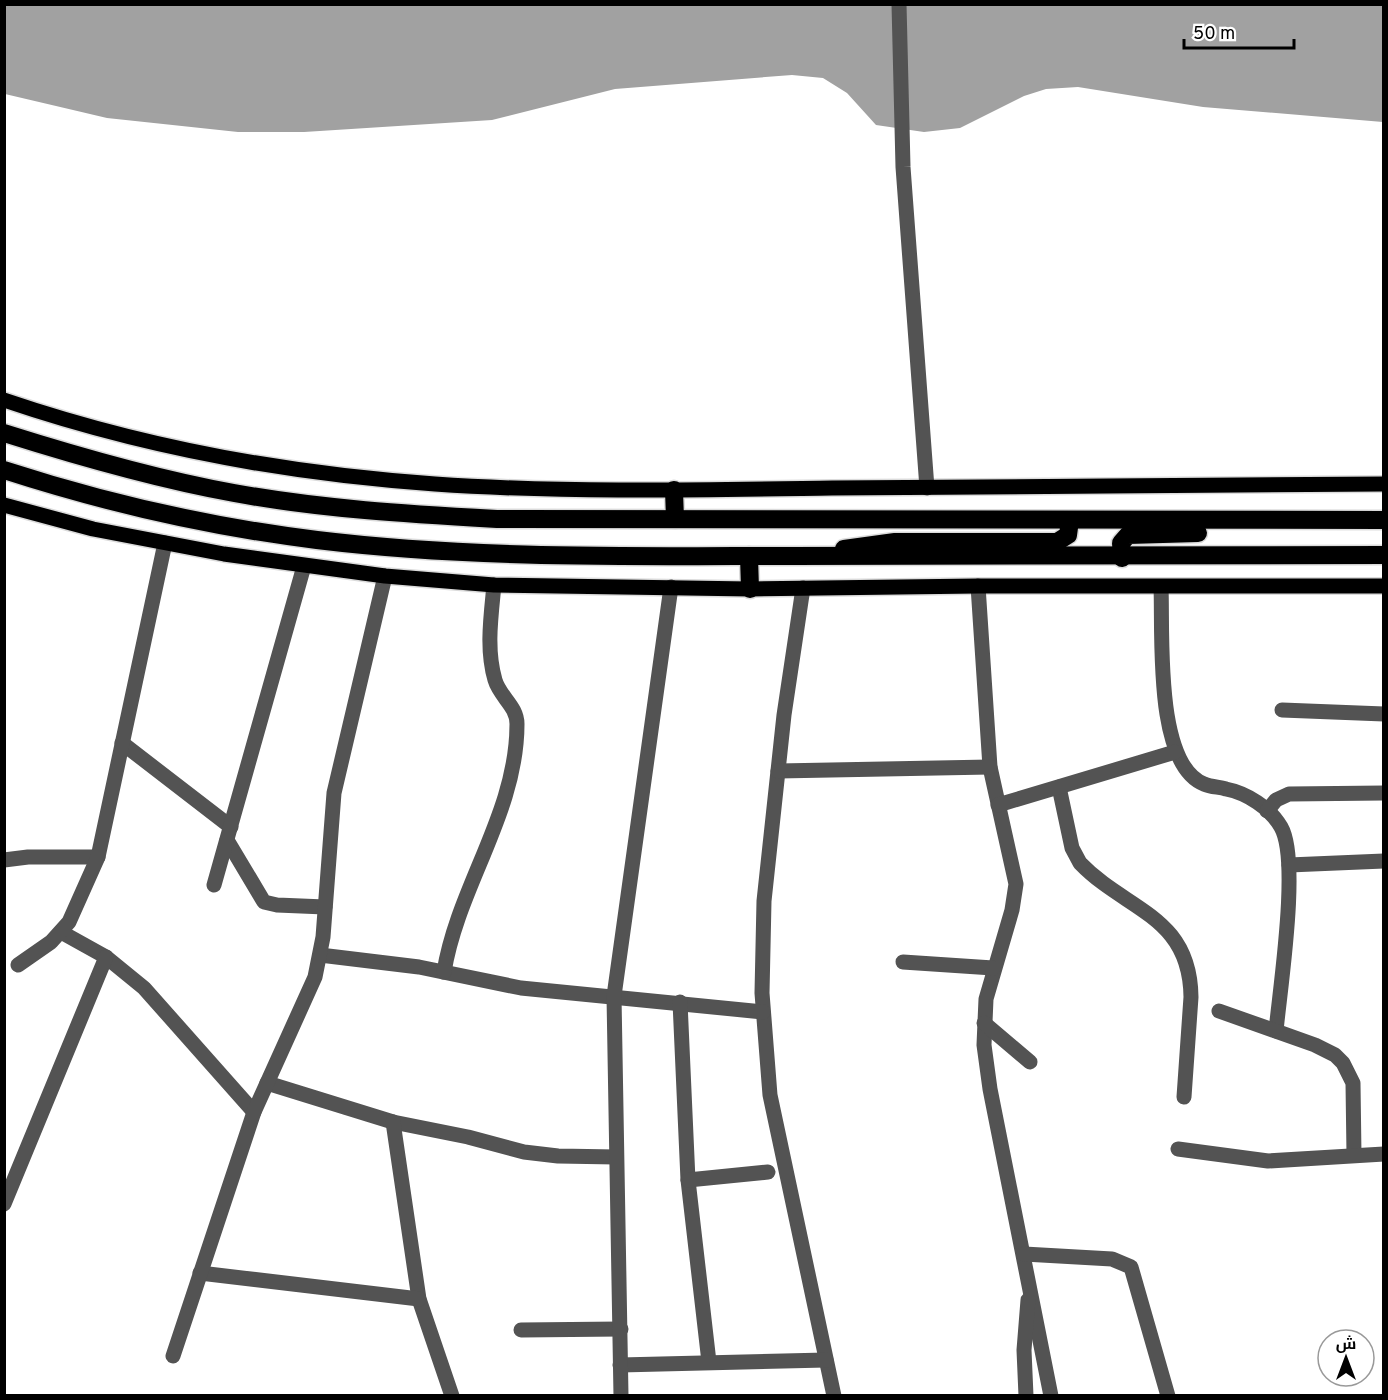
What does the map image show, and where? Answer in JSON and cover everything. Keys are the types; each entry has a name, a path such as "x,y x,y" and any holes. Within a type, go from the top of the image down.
{"highway":[{"path":"4,433 148,475 234,493 321,506 497,519 1312,522 1383,520"},
{"path":"4,470 139,508 227,526 316,540 406,549 749,556 1122,558 1383,555"},
{"path":"674,490 675,519"},
{"path":"807,556 882,542 1057,542 1068,536 1070,520"},
{"path":"1122,558 1121,543 1125,537 1132,534 1260,533 1312,522"},
{"path":"749,556 750,589"}],"main road":[{"path":"4,400 151,441 303,469 432,484 504,488 674,490 1383,484"},
{"path":"4,505 93,529 304,566 385,576 494,585 750,589 978,586 1383,586"}],"street":[{"path":"899,4 903,167 927,488"},
{"path":"18,964 61,932 76,910 98,857 165,543"},
{"path":"214,885 304,566"},
{"path":"173,1356 254,1112 306,998 320,955 334,793 385,576"},
{"path":"444,972 456,921 506,795 512,766 517,724 515,713 500,692 492,669 490,627 494,585"},
{"path":"978,586 990,767 1016,884 1012,910 993,968 984,1023 988,1078 1051,1395"},
{"path":"1161,587 1167,728 1175,752 1182,765 1198,781 1239,792 1267,811 1281,827 1289,865 1276,1031"},
{"path":"621,1395 614,996 671,588"},
{"path":"803,588 778,771 764,901 763,1012 770,1095 834,1395"},
{"path":"1282,710 1383,714"},
{"path":"122,743 229,834 264,902 277,905 325,907"},
{"path":"998,805 1175,752"},
{"path":"778,771 990,767"},
{"path":"1059,787 1072,848 1080,863 1164,925 1183,951 1191,981 1184,1097"},
{"path":"1267,811 1276,800 1289,794 1383,793"},
{"path":"4,860 28,857 98,857"},
{"path":"1289,865 1383,861"},
{"path":"61,932 106,957 144,988 254,1112"},
{"path":"320,955 444,972 521,988 763,1012"},
{"path":"4,1204 106,957"},
{"path":"903,962 993,968"},
{"path":"680,1002 688,1180 709,1362"},
{"path":"1219,1011 1326,1049 1335,1055 1350,1072 1355,1094 1354,1155"},
{"path":"984,1023 1030,1062"},
{"path":"267,1083 393,1122 459,1135 524,1152 577,1157 616,1157"},
{"path":"393,1122 419,1299 452,1395"},
{"path":"1178,1149 1268,1161 1383,1154"},
{"path":"688,1180 768,1172"},
{"path":"1024,1254 1112,1259 1131,1267 1168,1395"},
{"path":"200,1273 419,1299"},
{"path":"1026,1395 1024,1350 1030,1282"},
{"path":"522,1330 621,1329"},
{"path":"620,1365 826,1360"}],"shaded area":[{"path":"5,5 1383,5 1383,122 1203,107 1078,87 1046,89 1024,96 960,128 924,132 876,125 847,93 823,78 792,75 615,89 492,120 304,132 238,132 107,118 5,94"}]}
